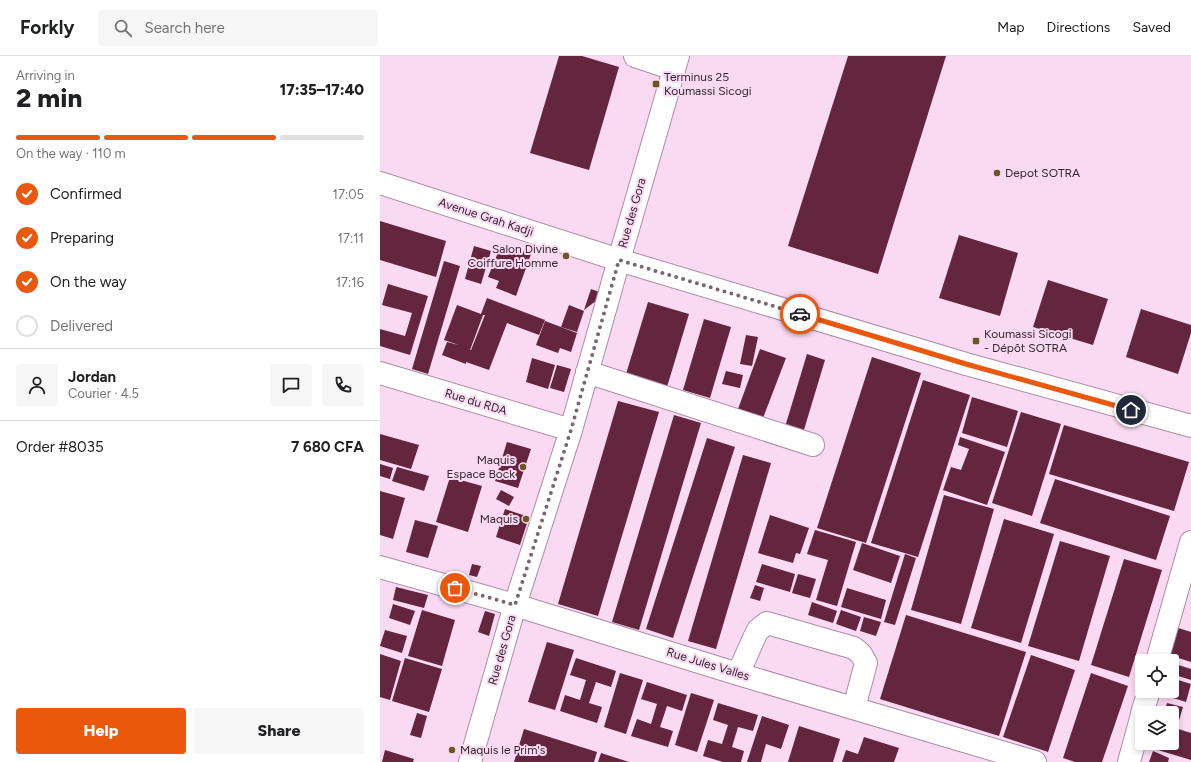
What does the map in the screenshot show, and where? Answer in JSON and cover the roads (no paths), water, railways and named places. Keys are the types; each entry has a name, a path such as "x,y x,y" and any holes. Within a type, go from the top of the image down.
{"street":[{"path":"635,56 676,62"},
{"name":"Rue des Gora","path":"470,762 515,605 571,430 676,62"},
{"name":"Avenue Grah Kadji","path":"380,183 619,260 966,364 1191,426"},
{"path":"587,372 813,445"},
{"name":"Rue du RDA","path":"380,373 571,430"},
{"path":"1159,654 1191,542"},
{"name":"Rue Jules Valles","path":"380,567 515,605 738,674 1035,762"},
{"path":"738,674 758,630 767,624 854,648 861,654 866,663 854,708"},
{"path":"1129,762 1135,740"}],"place":[{"name":"Terminus 25 Koumassi Sicogi","path":"656,84"},
{"name":"Depot SOTRA","path":"997,173"},
{"name":"Salon Divine Coiffure Homme","path":"566,256"},
{"name":"Koumassi Sicogi - Dépôt SOTRA","path":"976,341"},
{"name":"Maquis Espace Bock","path":"523,467"},
{"name":"Maquis","path":"526,519"},
{"name":"Maquis le Prim's","path":"452,750"}]}
